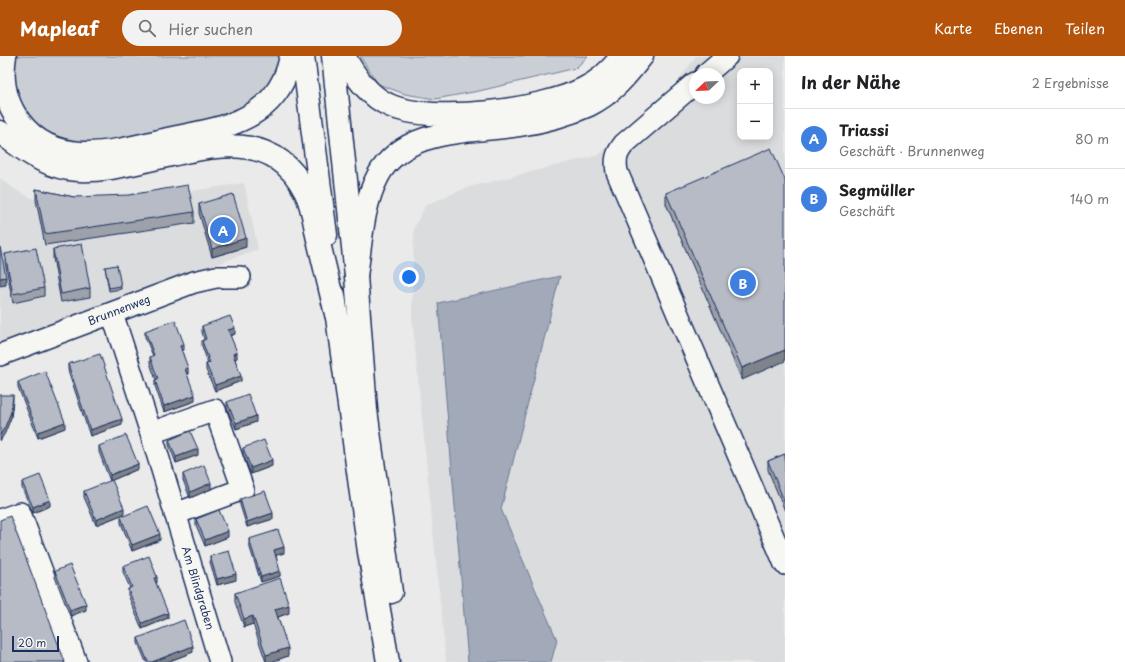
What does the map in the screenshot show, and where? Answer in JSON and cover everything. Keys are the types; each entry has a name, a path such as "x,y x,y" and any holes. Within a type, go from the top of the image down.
{"main road":[{"path":"5,56 3,84 14,115 26,130 38,140 50,146 72,153 84,153 121,149 234,124 258,110 269,101 282,84 289,69 292,56"},
{"path":"303,56 336,314 369,552 388,662"},
{"path":"333,56 356,276 361,360 371,453 387,569 404,662"},
{"path":"344,56 362,83 374,97 390,106 407,112 455,115 516,108 554,100 584,89 611,70 622,56"},
{"path":"356,276 369,199 378,177 387,163 399,152 415,143 433,136 519,125 559,117 590,104 619,84 642,56"},
{"path":"0,132 31,155 48,164 69,169 87,170 111,168 199,150 223,147 251,147 277,157 294,173 310,202 336,314"}],"street":[{"path":"713,68 727,56"},
{"path":"689,88 624,144 615,161 616,172 785,564"},
{"name":"Brunnenweg","path":"0,355 198,281 216,277 240,277"},
{"name":"Am Blindgraben","path":"112,313 151,433 220,662"},
{"path":"151,433 214,410 243,489 175,514"},
{"path":"0,520 20,513 76,662"}],"shaded area":[{"path":"15,56 282,56 267,91 249,107 225,117 99,144 64,141 39,129 21,108 12,71"},
{"path":"360,56 588,56 576,68 479,91 435,99 405,94 378,84"},
{"path":"696,56 785,56 785,662 446,662 412,317 414,228 426,205 466,188 599,155 675,85"},
{"path":"0,178 16,190 36,200 62,202 114,203 244,183 258,249 0,344"}],"water":[{"path":"560,276 501,509 557,640 551,662 468,662 438,303"}],"building":[{"path":"771,148 785,180 785,350 742,368 666,193"},
{"path":"188,185 194,212 45,234 36,189 74,197 129,195"},
{"path":"233,194 246,238 212,249 199,204"},
{"path":"82,244 90,288 61,294 53,249"},
{"path":"0,247 6,277 0,278"},
{"path":"36,248 44,288 13,294 5,254"},
{"path":"117,265 121,286 109,288 105,267"},
{"path":"230,316 235,328 228,330 237,352 233,354 241,376 215,385 206,364 210,363 202,341 206,339 202,326"},
{"path":"175,320 184,344 180,346 188,368 185,369 195,395 164,406 155,380 158,379 150,357 154,355 145,331"},
{"path":"100,354 122,419 90,430 68,364"},
{"path":"45,371 65,422 38,432 18,382"},
{"path":"248,394 256,416 236,423 227,402"},
{"path":"0,395 13,395 11,412 0,435"},
{"path":"190,431 198,449 176,457 169,440"},
{"path":"126,435 138,464 110,475 99,446"},
{"path":"264,440 272,460 251,468 243,448"},
{"path":"785,454 785,503 768,461"},
{"path":"204,465 211,483 190,492 183,474"},
{"path":"40,475 50,500 33,507 22,482"},
{"path":"112,480 124,508 96,520 84,491"},
{"path":"265,491 273,513 247,522 240,499"},
{"path":"148,506 160,534 132,545 121,517"},
{"path":"219,510 228,531 205,540 196,519"},
{"path":"10,516 65,662 0,662 0,520"},
{"path":"278,530 284,547 274,550 280,571 261,577 249,539"},
{"path":"229,551 236,574 217,579 210,556"},
{"path":"149,556 157,577 154,578 168,613 142,623 128,589 132,587 123,566"},
{"path":"70,565 86,604 70,610 55,571"},
{"path":"280,578 289,605 275,609 288,648 266,655 253,616 244,619 235,593"},
{"path":"184,620 193,646 152,662 148,662 138,638"}],"place":[{"name":"Triassi","path":"223,230"},
{"name":"Segmüller","path":"743,283"}]}
